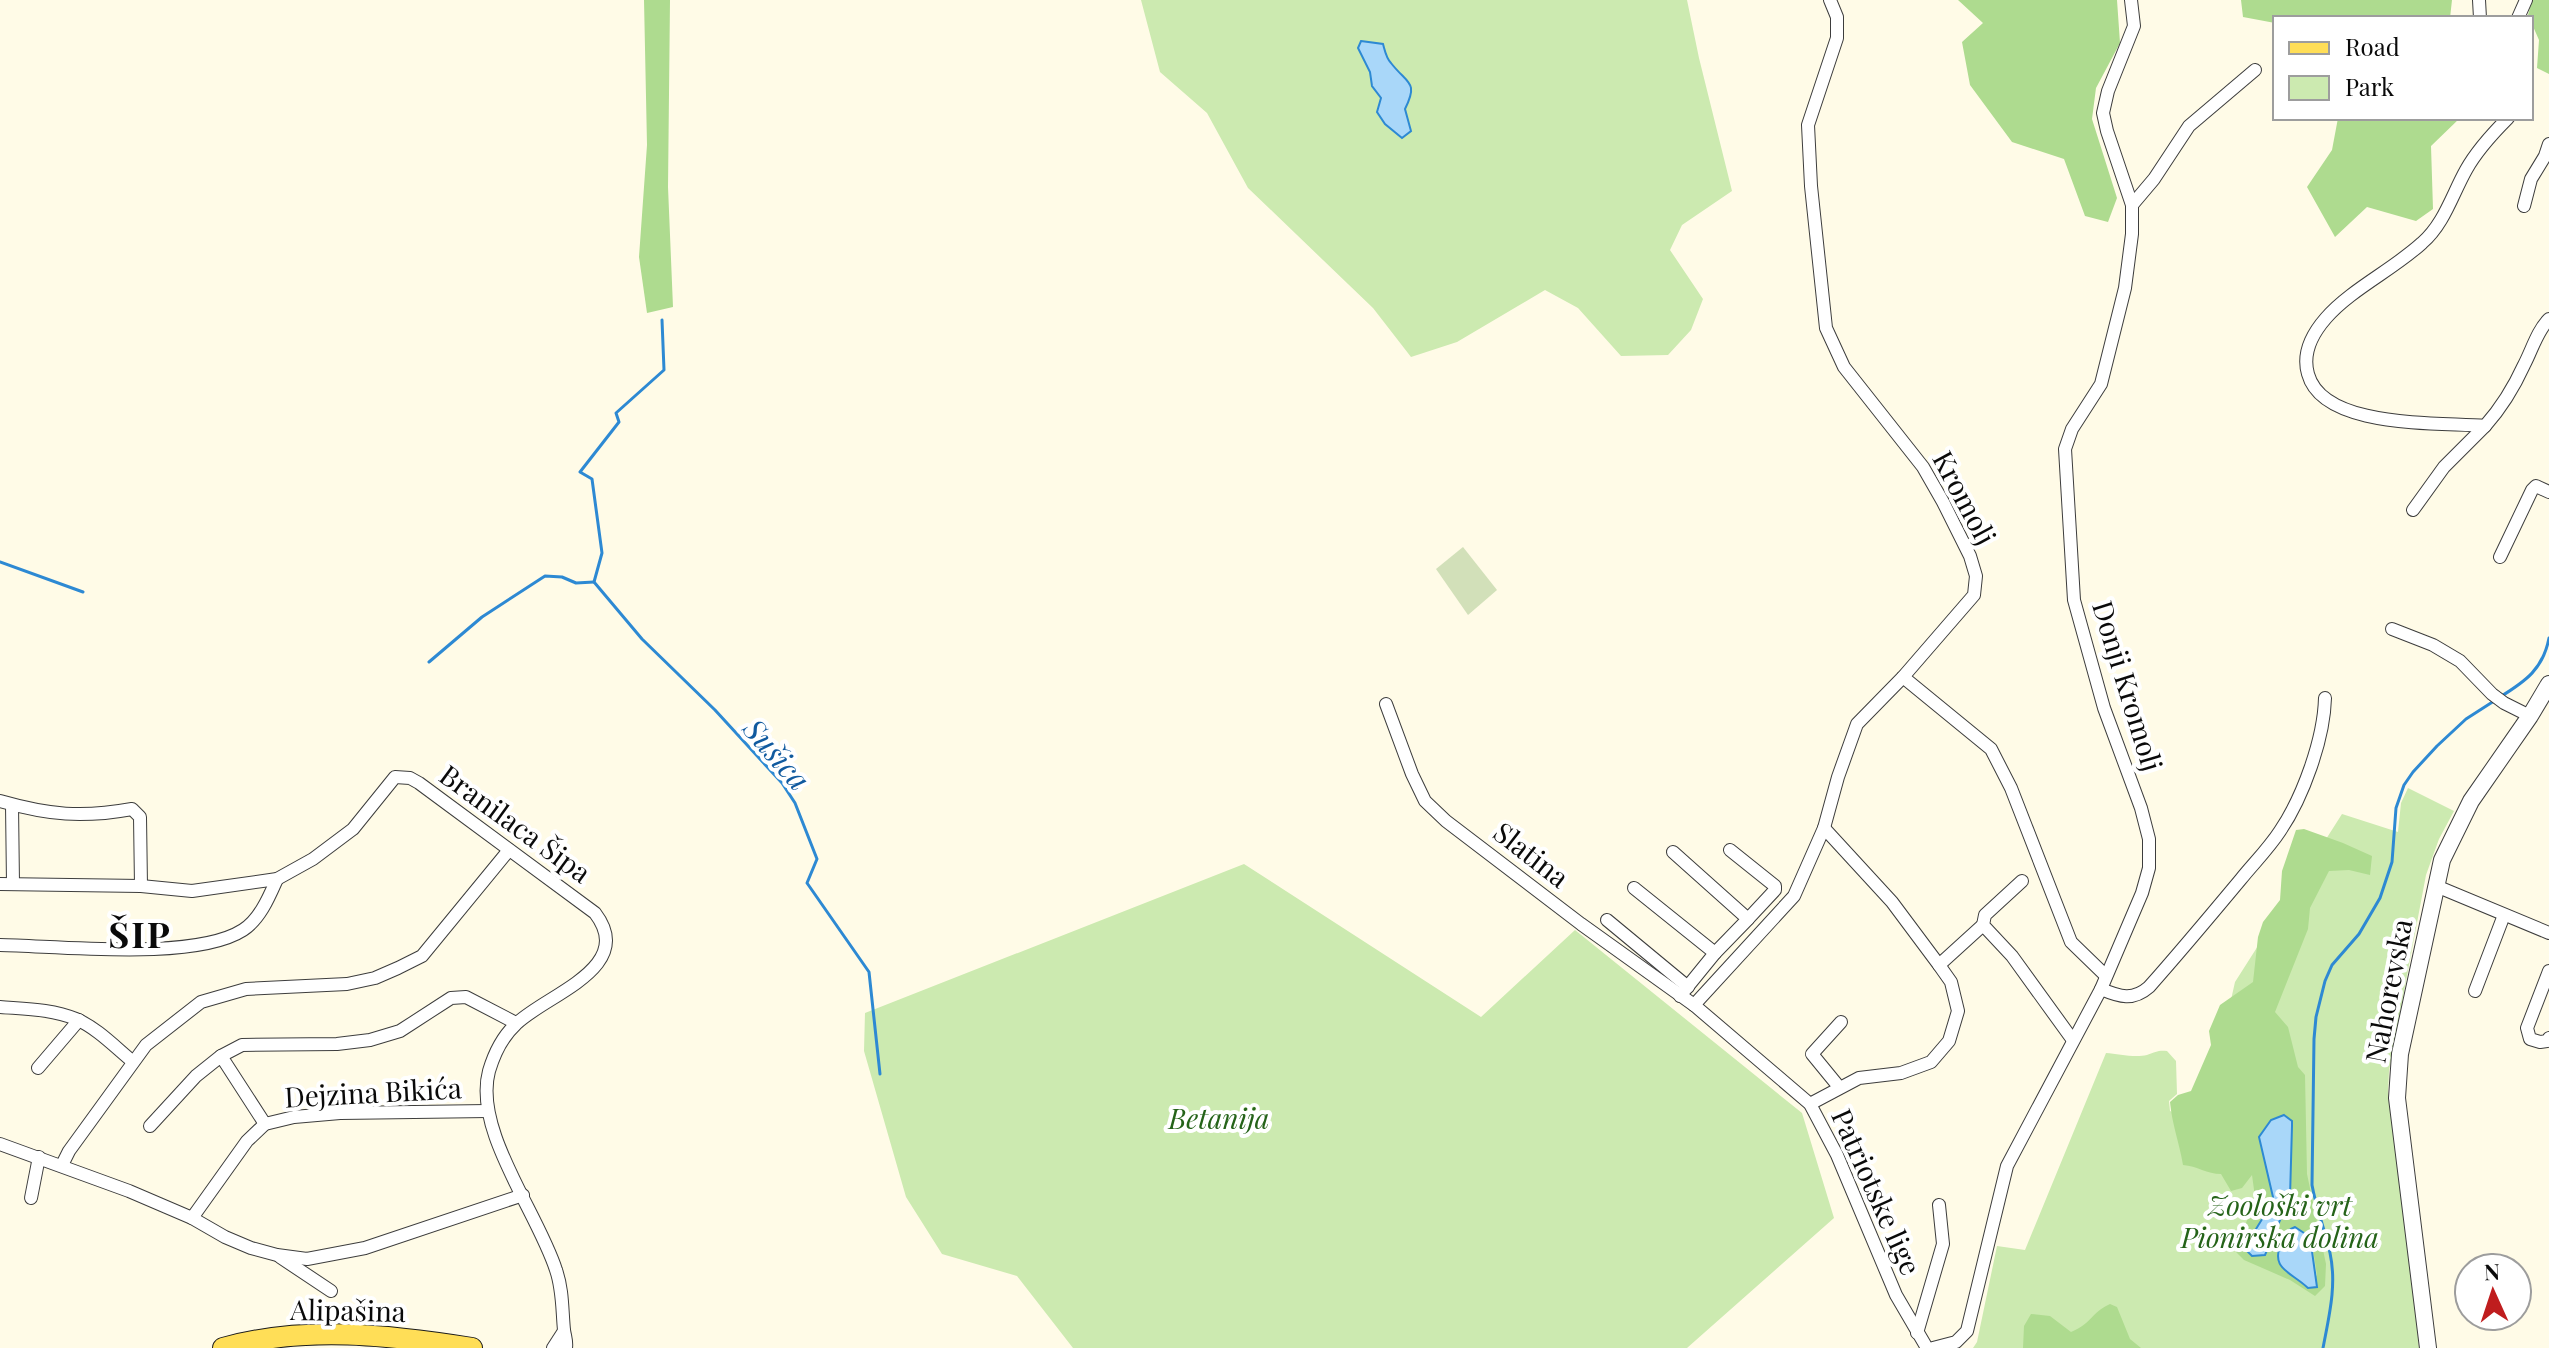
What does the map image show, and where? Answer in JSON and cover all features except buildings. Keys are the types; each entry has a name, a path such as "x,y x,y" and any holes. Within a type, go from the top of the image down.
{"main road":[{"name":"Alipašina","path":"223,1348 262,1339 313,1334 417,1340 472,1348"}],"street":[{"name":"Kromolj","path":"1694,1005 1794,896 1824,828 1857,724 1903,677 1974,595 1976,576 1966,548 1923,467 1844,367 1826,328 1808,125 1837,38 1837,17 1830,0"},
{"name":"Donji Kromolj","path":"1933,1348 1956,1342 1967,1331 2007,1166 2101,989 2142,893 2149,868 2149,839 2141,808 2104,708 2074,600 2065,449 2072,429 2101,384 2125,288 2132,234 2132,205 2103,113 2108,91 2134,26 2131,0"},
{"path":"2132,205 2154,179 2189,126 2255,70"},
{"path":"2485,426 2397,421 2341,408 2323,399 2311,385 2306,355 2312,335 2328,315 2424,242 2440,223 2483,143 2506,120"},
{"path":"2524,206 2531,179 2549,144"},
{"path":"2413,510 2444,467 2500,410 2524,367 2542,325 2549,319"},
{"path":"2500,557 2532,490 2536,486 2549,492"},
{"path":"2392,629 2433,645 2460,661 2492,694 2530,716"},
{"path":"1903,677 1991,749 2011,788 2071,942 2105,975"},
{"name":"Nahorevska","path":"2428,1348 2397,1098 2400,1054 2442,860 2471,801 2548,689"},
{"path":"2101,989 2130,997 2149,987 2280,832 2318,742 2325,698"},
{"name":"Slatina","path":"1386,704 1425,801 1446,821 1684,991 1694,1005"},
{"name":"Branilaca Šipa","path":"6,884 141,886 192,891 277,879 313,859 353,829 395,777 410,778 562,886 595,913 604,925 607,937 606,949 598,967 516,1023 495,1054 488,1074 488,1111"},
{"path":"6,884 6,803 62,815 96,815 132,809 140,817 141,886"},
{"path":"1810,1104 1859,1078 1914,1069 1931,1062 1949,1041 1958,1011 1951,982 1939,965 1892,902 1824,828"},
{"path":"62,1165 132,1061 146,1045 201,1002 246,989 347,984 375,978 422,956 509,850"},
{"path":"1607,920 1684,991 1715,953 1775,890 1775,886 1730,850"},
{"path":"1673,852 1748,919"},
{"path":"0,945 128,948 191,947 218,942 246,929 267,904 277,879"},
{"path":"1939,965 1983,925 1985,915 2022,881"},
{"path":"2436,886 2549,933"},
{"path":"1634,888 1715,953"},
{"path":"2475,991 2504,915"},
{"path":"1983,925 2012,956 2072,1039"},
{"path":"2549,971 2527,1028 2528,1036 2540,1042 2549,1038"},
{"name":"Dejzina Bikića","path":"150,1126 196,1076 221,1056 242,1045 337,1044 370,1040 400,1031 451,998 466,997 516,1023"},
{"name":"Patriotske lige","path":"1694,1005 1810,1104 1837,1155 1896,1295 1927,1348"},
{"path":"0,1007 54,1012 79,1020 132,1061"},
{"path":"2535,1009 2549,1015"},
{"path":"38,1068 79,1020"},
{"path":"1839,1087 1812,1054 1841,1022"},
{"name":"Dejzina Bikića","path":"221,1056 265,1124"},
{"name":"Dejzina Bikića","path":"192,1218 247,1141 265,1124 294,1117 340,1113 488,1111 502,1154 557,1271 563,1301 566,1348"},
{"path":"0,1144 62,1165 192,1218 225,1237 277,1255 307,1259 365,1248 523,1195"},
{"path":"31,1198 39,1157"},
{"path":"1917,1333 1943,1244 1939,1205"},
{"path":"277,1255 331,1291"},
{"path":"553,1348 564,1331"}],"green space":[{"path":"644,0 670,0 668,187 673,307 647,313 639,257 647,145"},
{"path":"1141,0 1687,0 1732,191 1682,225 1670,250 1703,299 1691,330 1668,355 1621,356 1578,308 1545,290 1457,342 1411,357 1373,308 1248,188 1207,113 1160,72"},
{"path":"1958,0 2117,0 2120,43 2096,88 2092,119 2117,198 2108,222 2085,216 2064,159 2012,142 1970,85 1962,42 1983,23"},
{"path":"2241,0 2452,0 2450,16 2273,16 2273,23 2243,17"},
{"path":"2532,0 2549,0 2549,74 2537,68 2539,40 2533,26 2533,16 2528,15"},
{"path":"2338,120 2458,120 2431,146 2433,209 2416,221 2367,207 2335,237 2307,187 2332,150"},
{"path":"1463,547 1497,590 1468,615 1436,569"},
{"name":"Zoološki vrt Pionirska dolina","path":"2408,788 2454,811 2439,839 2426,875 2389,1071 2388,1092 2407,1227 2419,1348 1973,1348 1977,1342 1997,1246 2025,1250 2106,1053 2137,1056 2167,1051 2176,1061 2177,1094 2169,1101 2170,1111 2203,1124 2235,982 2342,814 2398,832 2401,803"},
{"path":"2304,829 2372,856 2370,875 2349,870 2329,871 2310,908 2308,929 2275,1012 2288,1027 2298,1067 2305,1075 2307,1174 2326,1264 2325,1286 2315,1296 2290,1280 2244,1260 2236,1252 2255,1197 2252,1175 2242,1188 2231,1191 2221,1174 2183,1165 2170,1102 2178,1095 2191,1091 2211,1045 2209,1031 2220,1005 2253,982 2258,937 2263,922 2280,900 2282,871 2296,830","holes":["2292,1126 2290,1197 2265,1255 2248,1242 2273,1197 2259,1137","2290,1228 2312,1243 2317,1275 2308,1288 2288,1273 2277,1252"]},
{"name":"Betanija","path":"1244,864 1481,1017 1575,930 1802,1113 1834,1218 1687,1348 1073,1348 1017,1276 942,1254 906,1197 864,1051 865,1013"},
{"path":"2110,1304 2117,1307 2130,1339 2141,1348 2023,1348 2024,1326 2031,1314 2050,1316 2071,1332"}],"water":[{"path":"1361,41 1383,44 1389,61 1409,83 1411,93 1405,109 1411,131 1402,138 1385,124 1377,112 1381,98 1372,86 1370,72 1358,48"},
{"path":"2284,1115 2292,1121 2290,1197 2265,1255 2252,1256 2247,1251 2248,1242 2273,1197 2259,1137 2271,1120"},
{"path":"2295,1227 2310,1237 2317,1287 2308,1288 2280,1264 2278,1258 2282,1241 2287,1232"}],"waterway":[{"name":"Sušica","path":"662,320 664,370 616,413 619,422 580,472 592,479 602,553 594,582 642,639 715,710 782,783 795,803 817,859 807,883 869,972 880,1074"},
{"name":"Sušica","path":"0,562 83,592"},
{"name":"Sušica","path":"429,662 482,617 545,576 562,577 576,583 594,582"},
{"path":"2500,697 2538,666 2549,638"},
{"path":"2323,1348 2333,1277 2328,1244 2312,1185 2314,1039 2325,981 2332,965 2359,934 2380,898 2392,862 2396,808 2404,785 2437,746 2466,719 2494,701"}],"district":[{"name":"ŠIP","path":"140,935"}]}
